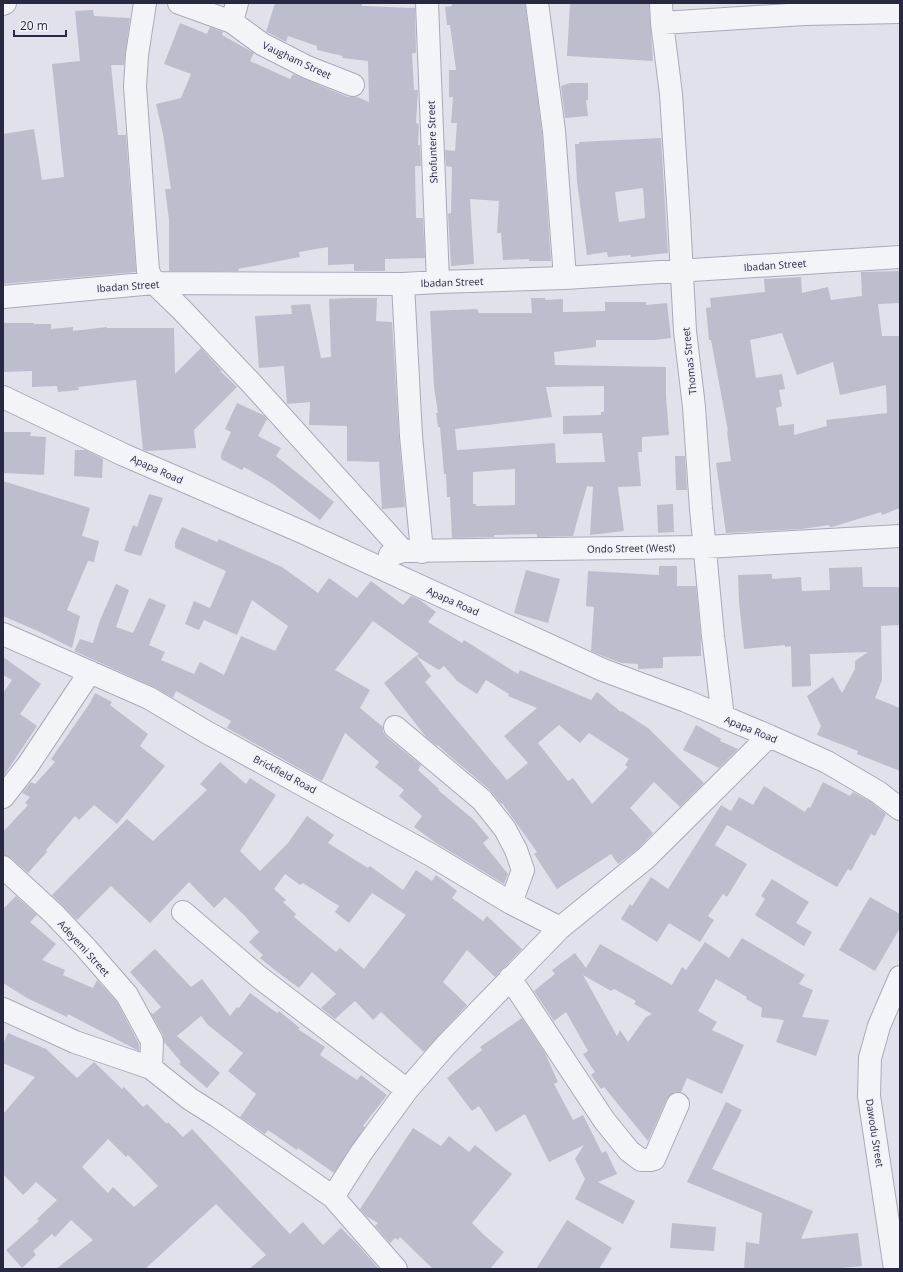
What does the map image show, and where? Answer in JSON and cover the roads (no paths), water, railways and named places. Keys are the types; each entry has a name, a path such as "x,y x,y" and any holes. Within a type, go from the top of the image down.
{"street":[{"path":"145,3 137,55 135,86 148,271 154,283 181,309 413,552"},
{"name":"Vaugham Street","path":"179,3 234,12 262,44 307,67 353,84"},
{"name":"Shofuntere Street","path":"427,3 438,282"},
{"path":"537,3 554,131 565,278"},
{"path":"662,13 804,9 900,12"},
{"name":"Thomas Street","path":"662,13 671,94 685,331 694,407 699,486 713,636 723,717"},
{"name":"Ibadan Street","path":"3,297 154,283 403,284 565,278 900,256"},
{"path":"403,284 410,436 413,552"},
{"name":"Apapa Road","path":"3,397 124,455 302,532 362,561 507,625 603,670 723,717 827,762 878,792 900,809"},
{"name":"Ondo Street (West)","path":"362,561 413,552 705,547 900,536"},
{"name":"Brickfield Road","path":"3,634 149,698 208,733 431,855 511,903 560,928"},
{"path":"3,796 28,765 90,672"},
{"path":"396,727 482,800 505,829 516,850 523,870 511,903"},
{"path":"333,1197 407,1090 446,1045 560,928 646,858 769,736"},
{"name":"Adeyemi Street","path":"3,867 54,914 127,995 152,1041 151,1068"},
{"path":"183,912 259,977 407,1090"},
{"name":"Dawodu Street","path":"895,1269 869,1096 870,1058 879,1026 900,977"},
{"path":"510,978 604,1120 629,1151 641,1160 654,1159 678,1104"},
{"path":"3,1009 75,1042 151,1068 190,1099 217,1116 333,1197 396,1269"}]}
